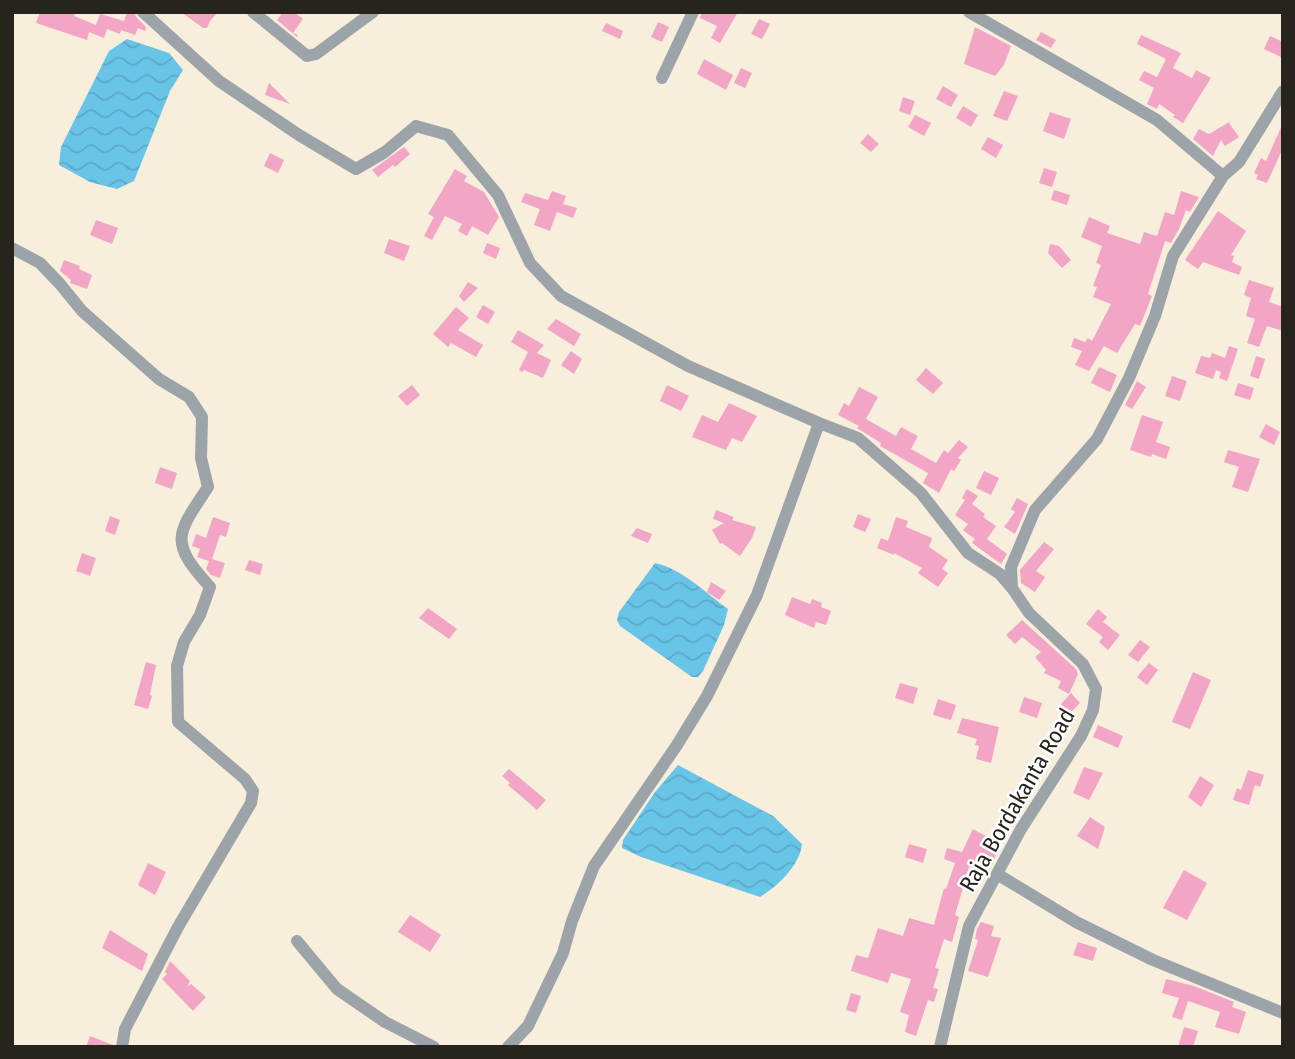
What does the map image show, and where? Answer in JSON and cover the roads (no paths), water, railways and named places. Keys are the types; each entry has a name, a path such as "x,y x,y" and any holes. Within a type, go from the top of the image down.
{"street":[{"name":"Raja Bordakanta Road","path":"143,12 219,81 299,135 356,169 385,152 416,126 447,135 498,195 530,263 561,296 688,366 858,438 921,493 968,553 1000,574 1029,613 1083,664 1096,689 1093,710 1081,736 1021,829 970,926 940,1047"},
{"path":"253,12 307,57 316,54 373,12"},
{"path":"662,78 693,12"},
{"path":"969,12 1157,120 1223,176"},
{"path":"1012,588 1011,568 1035,510 1097,439 1129,378 1155,316 1173,256 1223,176 1238,162 1283,91"},
{"path":"12,248 40,263 82,311 159,379 189,397 202,417 201,458 208,487 182,526 180,543 189,564 210,587 200,615 184,642 177,666 178,722 245,779 253,791 251,803 178,927 125,1029 122,1047"},
{"path":"508,1047 528,1026 557,965 594,866 677,745 712,684 757,595 820,423"},
{"path":"998,874 1076,922 1153,960 1283,1013"},
{"path":"297,941 337,989 384,1022 434,1047"}],"water":[{"path":"127,39 169,53 183,70 170,91 134,181 117,189 90,182 59,165 61,147 109,51"},
{"path":"655,563 675,570 728,609 724,625 698,677 692,677 620,626 617,620 619,612"},
{"path":"678,765 773,816 802,844 797,860 787,874 760,897 641,857 622,848 623,840 655,792"}]}
